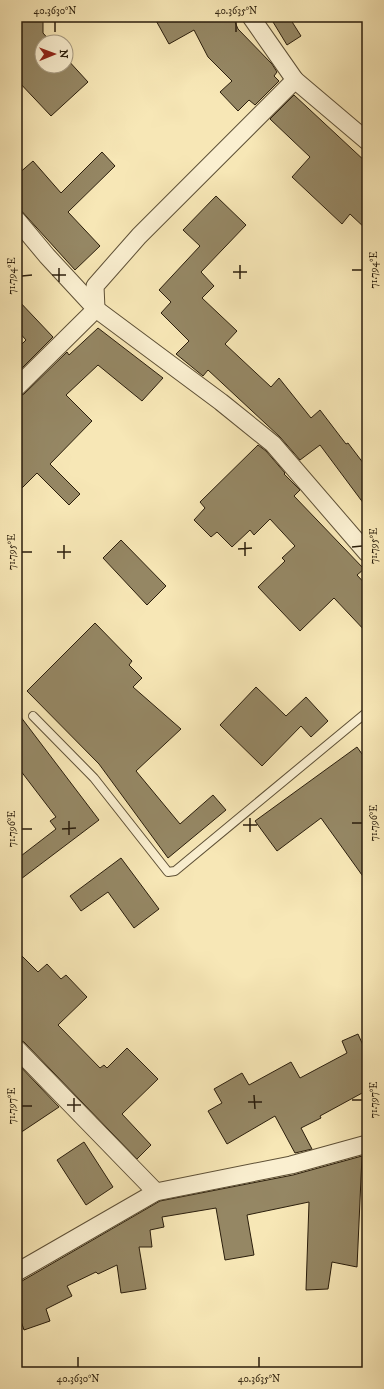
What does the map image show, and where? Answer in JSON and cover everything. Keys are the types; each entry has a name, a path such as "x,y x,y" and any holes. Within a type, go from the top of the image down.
{"street":[{"path":"251,17 295,80 367,141"},
{"path":"17,387 96,309 95,286 139,236 295,80"},
{"path":"17,220 47,256 96,309 221,402 273,444 367,553"},
{"path":"17,1049 156,1192"},
{"path":"17,1272 156,1192 292,1165 367,1144"}],"lane":[{"path":"33,716 94,778 168,872 175,871 367,712"}],"building":[{"path":"17,17 43,18 44,34 34,34 34,74 74,74 74,67 88,82 51,116 17,80"},
{"path":"154,17 233,17 238,29 272,64 277,72 274,76 279,81 255,105 249,100 238,111 220,92 232,81 208,57 194,30 169,44"},
{"path":"270,17 289,17 301,36 287,45"},
{"path":"294,95 367,163 367,230 350,214 342,224 292,177 310,157 270,119"},
{"path":"102,152 115,166 68,212 100,246 75,270 17,206 17,175 33,161 61,193"},
{"path":"216,196 246,225 201,272 214,286 202,298 237,331 225,344 271,387 279,378 311,418 320,410 346,444 348,443 367,468 367,508 320,445 300,460 280,437 208,370 203,376 176,354 189,341 161,313 171,302 159,290 200,246 183,230"},
{"path":"17,299 53,337 17,373 17,349 26,340 17,330"},
{"path":"98,328 163,378 142,401 98,365 66,395 92,421 50,464 80,494 69,505 37,473 17,493 17,397 24,394 67,352 69,355"},
{"path":"258,445 266,451 285,473 284,474 300,490 294,496 364,569 357,575 367,586 367,633 334,598 300,631 258,587 285,561 282,558 295,546 270,519 254,535 250,530 232,547 217,532 211,537 194,520 205,508 200,502"},
{"path":"121,540 166,586 147,605 103,558"},
{"path":"95,623 132,661 129,665 142,678 133,687 181,729 136,771 180,824 213,795 226,810 168,858 99,764 27,691"},
{"path":"256,687 286,716 306,697 328,721 311,737 301,726 262,766 220,725"},
{"path":"17,712 99,820 17,882 17,859 56,829 50,821 56,817 17,766"},
{"path":"357,747 367,761 367,882 321,818 277,851 255,821"},
{"path":"121,858 159,909 134,928 108,892 81,911 70,896"},
{"path":"17,951 38,972 47,964 61,979 66,975 87,997 58,1025 100,1068 104,1065 107,1068 127,1048 158,1079 122,1114 151,1145 137,1159 24,1042 17,1039"},
{"path":"358,1034 367,1054 367,1099 364,1092 320,1116 321,1118 301,1128 312,1149 295,1153 275,1116 227,1144 208,1111 222,1103 214,1089 242,1073 249,1085 291,1062 300,1078 347,1053 342,1041"},
{"path":"17,1063 59,1107 17,1135"},
{"path":"84,1142 113,1187 86,1205 57,1160"},
{"path":"362,1156 357,1267 332,1262 328,1289 306,1290 309,1202 247,1215 254,1255 225,1260 216,1208 162,1217 164,1227 150,1230 152,1247 139,1247 146,1289 121,1293 117,1265 98,1274 96,1272 67,1286 72,1296 46,1309 50,1321 24,1330 17,1309 17,1282 22,1281 160,1201 293,1175"}]}
